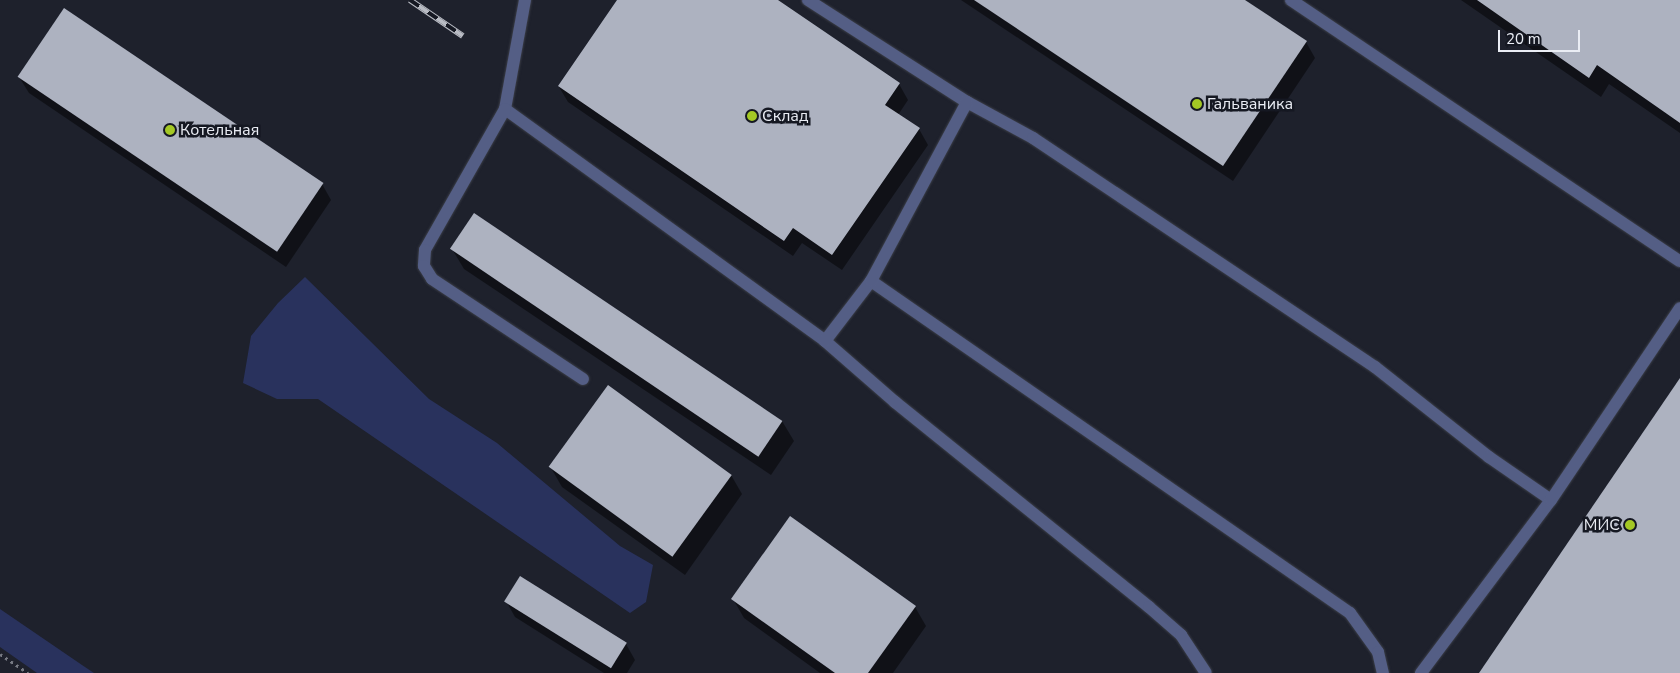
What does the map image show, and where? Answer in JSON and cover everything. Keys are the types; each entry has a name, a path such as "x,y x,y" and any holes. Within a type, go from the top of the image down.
{"lane":[{"path":"808,0 967,102 1033,138 1375,367 1489,457 1551,500"},
{"path":"1291,0 1680,261"},
{"path":"521,2 506,109 425,250 424,266 432,279 582,379"},
{"path":"825,341 871,281 967,102"},
{"path":"506,109 825,341 902,408 1149,607 1181,635 1206,673"},
{"path":"871,281 1350,613 1378,652 1383,673"},
{"path":"1421,673 1551,500 1680,308"}],"path":[{"path":"0,654 28,673"}],"shaded area":[{"path":"305,277 429,399 497,443 620,546 653,565 646,602 630,613 318,399 277,399 243,383 251,336 278,303"},
{"path":"0,609 94,673 37,673 0,647"}],"building":[{"name":"Склад","path":"617,0 778,0 900,83 885,105 920,128 832,255 793,228 784,241 558,86"},
{"name":"Гальваника","path":"974,0 1245,0 1307,41 1223,166"},
{"path":"1477,0 1680,0 1680,123 1597,65 1589,78"},
{"name":"Котельная","path":"64,8 323,183 277,252 18,77"},
{"path":"474,213 782,421 758,457 450,249"},
{"name":"МИС","path":"1680,378 1680,673 1479,673"},
{"path":"608,385 732,475 672,557 549,467"},
{"path":"790,516 916,606 868,673 835,673 731,599"},
{"path":"520,576 627,643 611,668 504,601"}],"railway":[{"path":"410,0 463,36"}],"place":[{"name":"Гальваника","path":"1197,104"},
{"name":"Склад","path":"752,116"},
{"name":"Котельная","path":"170,130"},
{"name":"МИС","path":"1630,525"}]}
